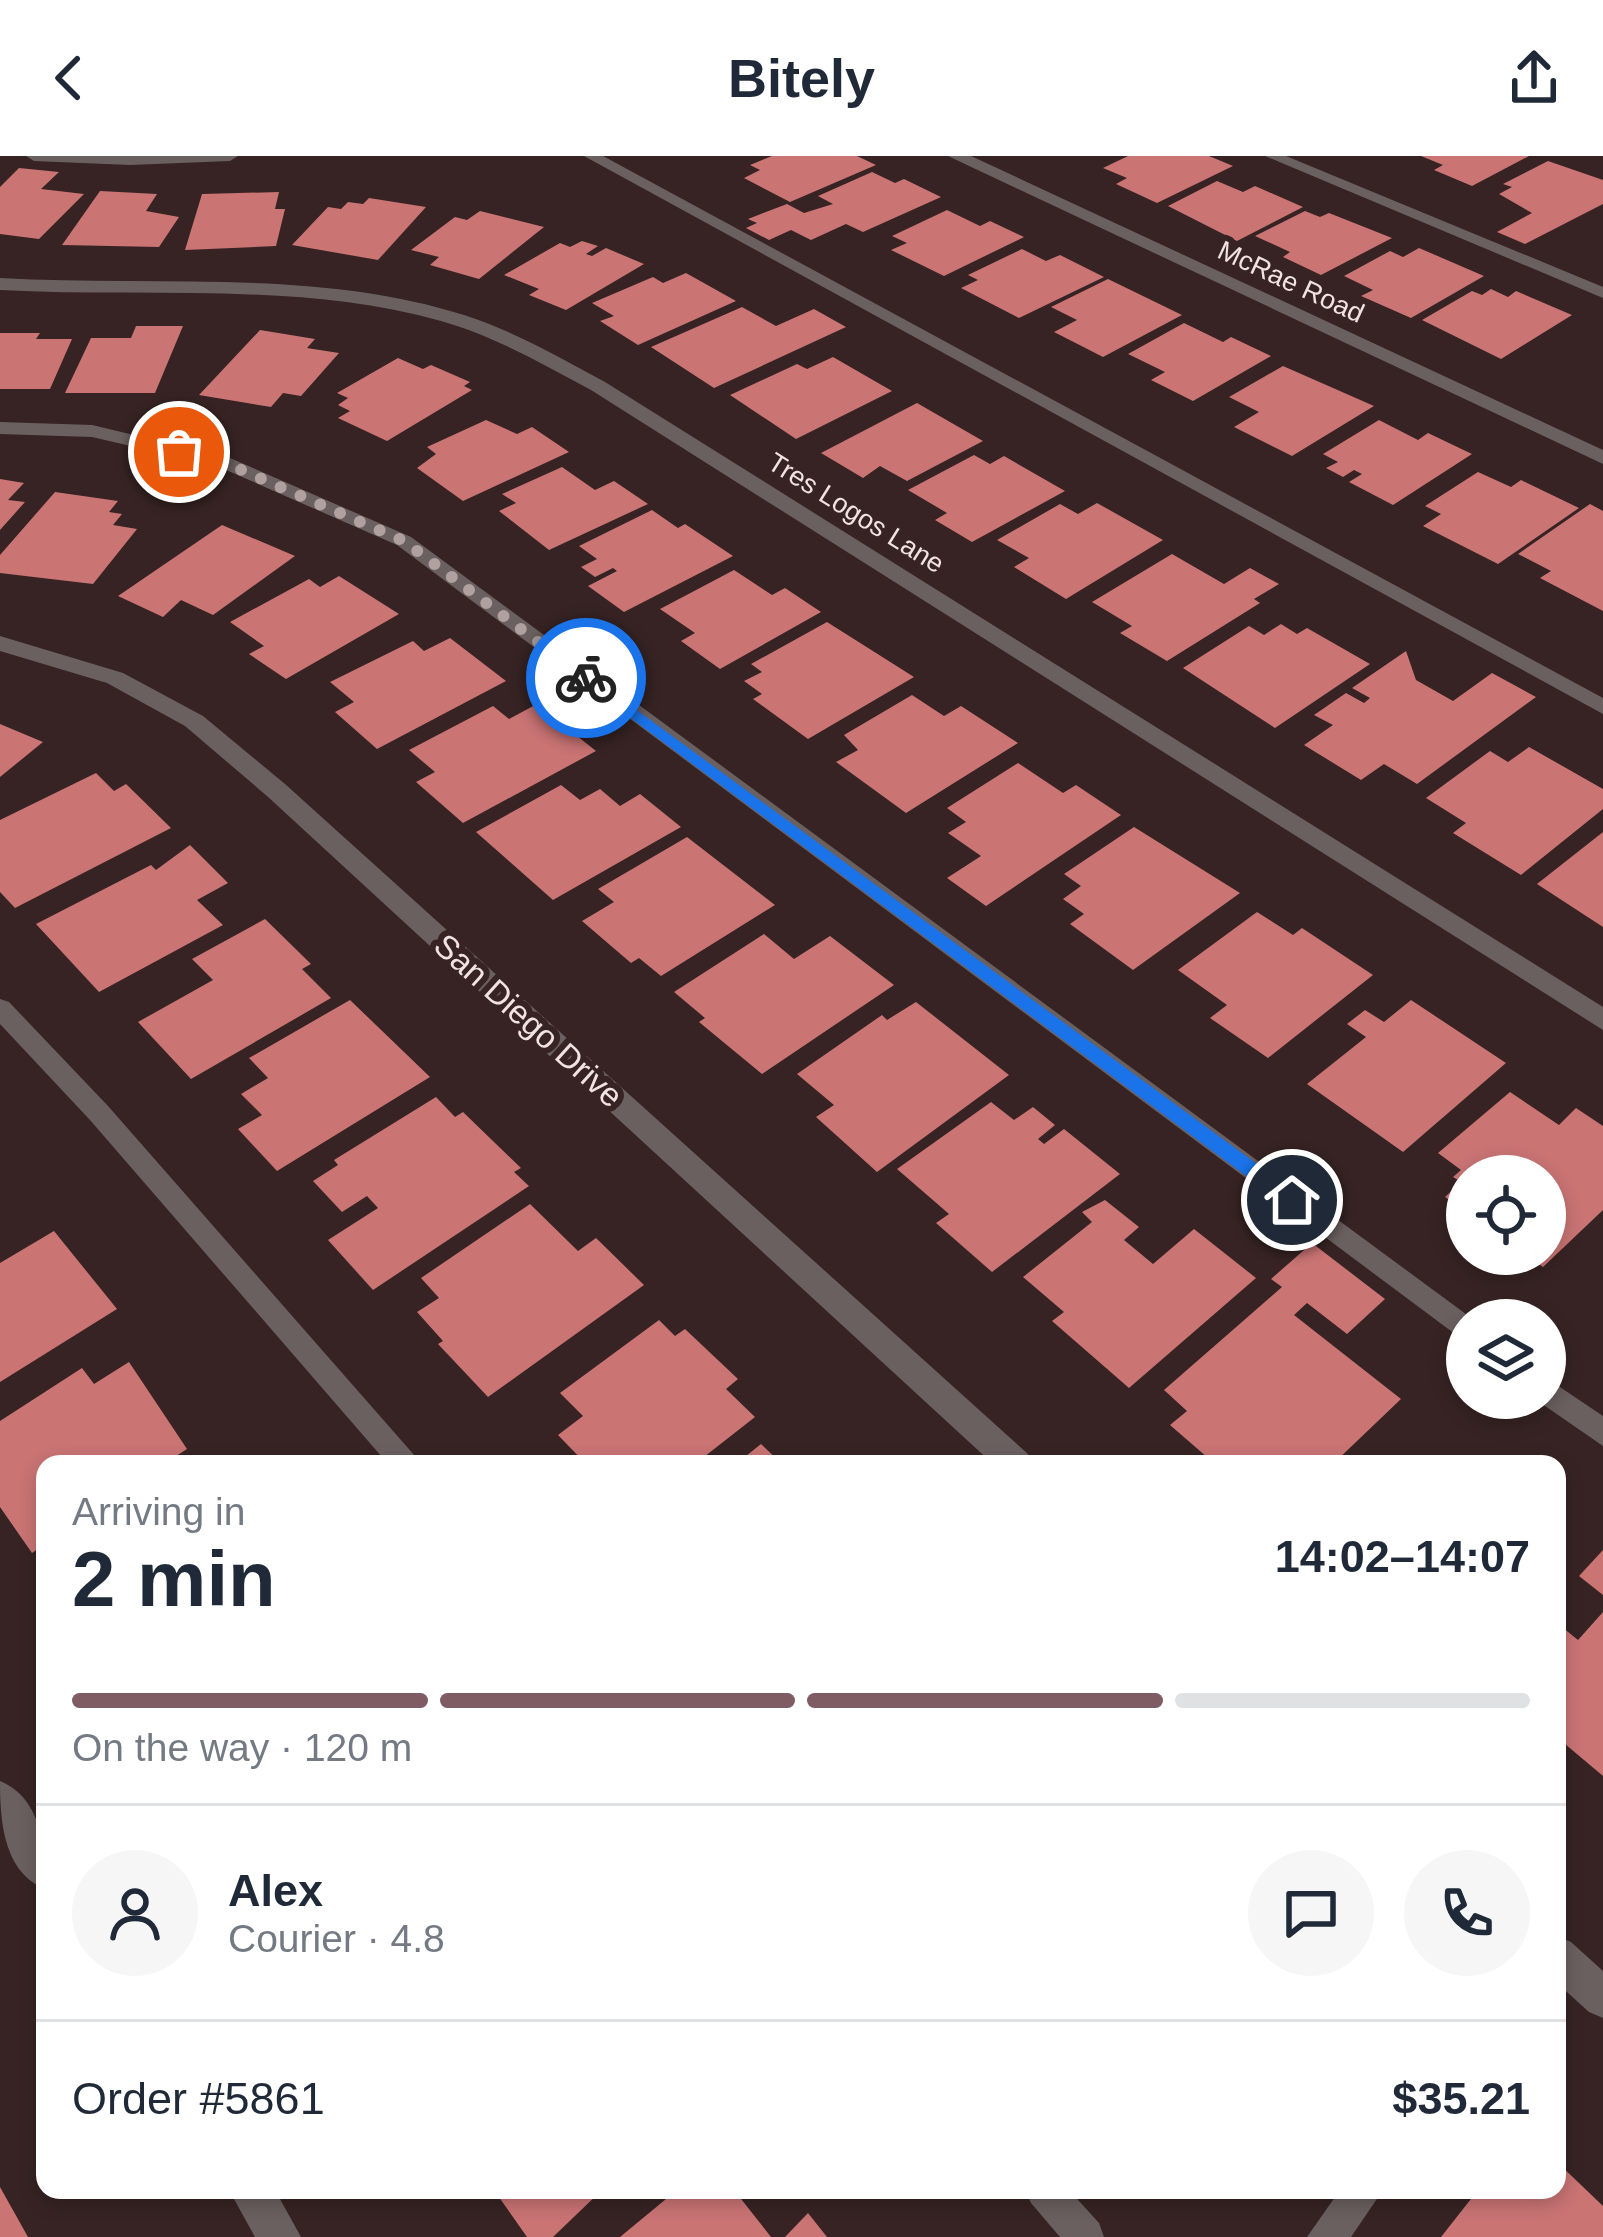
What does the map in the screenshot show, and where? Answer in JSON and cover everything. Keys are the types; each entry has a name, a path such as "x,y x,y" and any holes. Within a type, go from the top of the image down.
{"street":[{"name":"McRae Road","path":"957,156 1603,458"},
{"name":"Tres Logos Lane","path":"0,284 280,289 361,298 442,315 516,340 598,386 1603,1019"},
{"name":"San Diego Drive","path":"0,643 115,678 194,721 276,790 1006,1455"},
{"path":"0,1800 36,1856"},
{"path":"1566,1964 1603,1998"},
{"path":"256,2199 280,2237"}],"lane":[{"path":"34,156 230,156"},
{"path":"592,156 1603,707"},
{"path":"1273,156 1603,293"},
{"path":"0,428 92,431 223,462 404,541 1446,1315"},
{"path":"0,1009 100,1113 399,1455"},
{"path":"1566,1406 1603,1433"},
{"path":"1052,2199 1085,2237"},
{"path":"1326,2237 1357,2199"}],"building":[{"path":"772,156 857,156 876,165 790,202 744,178 760,170 750,165"},
{"path":"1128,156 1209,156 1233,166 1157,203 1116,184 1127,178 1103,168"},
{"path":"1421,156 1529,156 1472,186 1434,170 1443,165"},
{"path":"1548,161 1603,180 1603,204 1525,244 1497,232 1532,213 1499,194 1512,187 1503,184"},
{"path":"19,168 59,172 41,189 84,194 39,239 0,234 0,187"},
{"path":"872,172 895,183 904,179 941,197 863,232 846,224 811,240 791,230 769,240 746,228 757,223 748,219 787,204 804,213 833,204 818,196"},
{"path":"1217,181 1243,192 1255,186 1303,207 1237,241 1168,206"},
{"path":"100,191 157,194 146,211 179,217 159,247 62,245"},
{"path":"279,192 275,209 285,209 276,246 185,250 202,194"},
{"path":"369,198 426,207 378,260 292,245 328,207 341,209 348,202 363,204"},
{"path":"947,210 980,226 990,221 1024,237 944,276 891,250 907,243 892,236"},
{"path":"480,211 544,227 479,279 430,265 439,257 411,250 455,217 467,220"},
{"path":"1305,211 1320,217 1329,213 1392,238 1321,275 1283,257 1290,252 1255,236"},
{"path":"582,241 598,246 586,254 592,256 606,248 644,264 566,310 529,295 539,289 504,275 560,243 570,247"},
{"path":"1419,248 1484,276 1411,318 1361,296 1373,290 1344,276 1390,251 1403,257"},
{"path":"1022,249 1046,261 1060,255 1104,277 1019,318 961,288 978,280 968,275"},
{"path":"686,273 736,301 638,345 600,321 614,316 592,303 653,277 663,283"},
{"path":"1108,279 1182,315 1103,357 1054,332 1077,320 1051,307"},
{"path":"1491,289 1508,297 1516,291 1572,315 1501,359 1422,320 1472,291 1482,295"},
{"path":"742,307 776,326 814,309 846,327 714,388 651,347"},
{"path":"1184,323 1223,342 1231,337 1271,356 1193,401 1151,380 1165,372 1128,354"},
{"path":"136,326 183,326 155,393 65,393 91,338 131,338"},
{"path":"260,330 315,339 307,348 339,353 301,396 283,393 271,407 199,395"},
{"path":"0,333 72,339 50,389 0,389"},
{"path":"833,357 892,391 796,439 730,395 797,364 807,369"},
{"path":"398,358 423,369 431,365 470,382 464,386 472,390 387,441 338,418 350,411 338,405 348,398 337,393"},
{"path":"1283,366 1374,406 1292,456 1234,427 1259,412 1229,397"},
{"path":"917,403 983,441 907,481 880,466 863,478 821,453"},
{"path":"486,420 517,434 532,427 569,452 463,501 417,468 436,454 427,447"},
{"path":"1379,420 1418,440 1428,433 1472,454 1393,505 1349,482 1362,474 1354,470 1343,477 1326,468 1338,462 1323,454"},
{"path":"974,455 990,464 1004,456 1065,491 972,542 935,520 947,513 908,490"},
{"path":"562,467 595,490 614,481 648,504 549,550 499,511 516,503 502,494"},
{"path":"1478,472 1511,487 1521,480 1579,508 1498,564 1423,526 1441,514 1425,506"},
{"path":"0,479 24,483 8,500 25,502 0,530"},
{"path":"55,492 118,501 109,512 122,514 113,525 137,529 93,584 0,573 0,555"},
{"path":"1097,503 1163,540 1066,599 1014,567 1029,558 997,540 1060,504 1078,514"},
{"path":"1590,504 1603,511 1603,611 1540,578 1551,571 1518,554"},
{"path":"652,510 678,528 685,524 733,556 624,612 588,586 617,571 613,568 595,577 581,567 597,559 579,546"},
{"path":"222,525 295,556 213,615 181,600 163,617 118,596"},
{"path":"1172,554 1224,584 1250,568 1279,584 1254,599 1260,603 1167,661 1120,633 1132,626 1092,602"},
{"path":"734,570 772,595 785,588 821,612 720,669 681,641 695,633 660,609"},
{"path":"339,576 399,614 286,679 249,654 264,646 230,622 309,579 320,587"},
{"path":"827,622 914,677 808,739 753,699 762,694 744,681 762,672 751,664"},
{"path":"1281,624 1297,634 1307,628 1370,664 1275,728 1183,668 1249,626 1264,635"},
{"path":"450,638 506,681 377,749 335,712 354,702 330,682 413,641 424,651"},
{"path":"1406,651 1416,680 1453,701 1492,673 1536,697 1417,784 1384,764 1361,780 1304,745 1333,725 1314,715 1346,693 1364,703 1370,698 1352,688"},
{"path":"912,695 944,716 961,706 1018,743 906,813 836,762 858,750 844,735"},
{"path":"537,704 596,751 463,823 416,782 435,772 409,750 493,706 509,719"},
{"path":"0,724 43,742 0,777"},
{"path":"1529,747 1603,789 1603,809 1521,875 1453,833 1466,823 1426,798 1490,751 1508,762"},
{"path":"1018,763 1063,793 1076,785 1121,815 986,906 947,878 981,856 948,833 966,822 947,808"},
{"path":"96,773 114,791 126,784 171,828 15,908 0,892 0,820"},
{"path":"561,785 580,800 600,789 620,806 640,794 681,827 553,900 476,832"},
{"path":"1134,827 1240,893 1133,970 1070,924 1084,914 1063,899 1081,886 1064,874"},
{"path":"1603,832 1603,927 1537,884"},
{"path":"687,837 775,905 661,976 639,958 631,963 582,921 614,902 598,889"},
{"path":"190,845 228,883 197,900 223,925 99,992 36,924 151,865 156,870"},
{"path":"1257,912 1293,935 1302,928 1373,975 1268,1058 1210,1018 1227,1005 1178,970"},
{"path":"265,919 311,964 302,969 331,998 191,1079 138,1022 213,980 192,959"},
{"path":"764,934 794,959 830,936 894,985 762,1074 699,1022 705,1018 674,992"},
{"path":"350,1000 430,1077 277,1171 238,1129 262,1115 241,1094 268,1078 249,1058"},
{"path":"1411,1000 1506,1063 1403,1152 1307,1084 1366,1037 1347,1024 1365,1010 1384,1022"},
{"path":"916,1002 1009,1075 877,1172 816,1117 834,1105 797,1074 882,1015 887,1020"},
{"path":"1510,1092 1559,1125 1576,1108 1603,1126 1603,1210 1566,1245 1566,1155 1446,1155 1446,1159 1438,1153"},
{"path":"436,1097 455,1117 463,1112 521,1168 514,1172 529,1186 373,1290 328,1240 378,1208 367,1196 342,1212 313,1181 338,1165 334,1160"},
{"path":"991,1102 1014,1120 1033,1107 1055,1125 1038,1139 1044,1144 1064,1129 1120,1174 992,1272 936,1223 949,1214 897,1169"},
{"path":"1105,1200 1139,1227 1124,1240 1153,1264 1194,1229 1256,1278 1129,1388 1052,1321 1064,1312 1023,1277 1092,1222 1082,1212"},
{"path":"530,1204 578,1251 596,1238 644,1285 488,1397 438,1344 443,1341 417,1312 439,1298 421,1278"},
{"path":"54,1231 117,1309 0,1382 0,1263"},
{"path":"1312,1243 1385,1299 1347,1334 1307,1303 1294,1315 1401,1399 1342,1455 1205,1455 1170,1425 1187,1411 1164,1390 1282,1287 1271,1279"},
{"path":"659,1320 675,1336 685,1329 738,1379 726,1389 755,1417 706,1455 577,1455 558,1435 583,1416 560,1393"},
{"path":"129,1362 187,1449 178,1455 36,1455 36,1550 32,1553 0,1507 0,1421 82,1368 94,1384"},
{"path":"761,1444 773,1455 747,1455"},
{"path":"1603,1550 1603,1595 1579,1576"},
{"path":"1603,1612 1603,1776 1566,1745 1566,1630 1578,1640"},
{"path":"1566,2171 1603,2206 1603,2237 1441,2237 1471,2199 1566,2199"},
{"path":"0,2187 28,2237 0,2237"},
{"path":"500,2199 593,2199 553,2237 527,2237"},
{"path":"666,2199 741,2199 771,2237 620,2237"},
{"path":"808,2213 827,2237 785,2237"}],"way so far":[{"path":"179,452 223,462 404,541 586,678"}],"route":[{"path":"586,678 1292,1200"}]}
